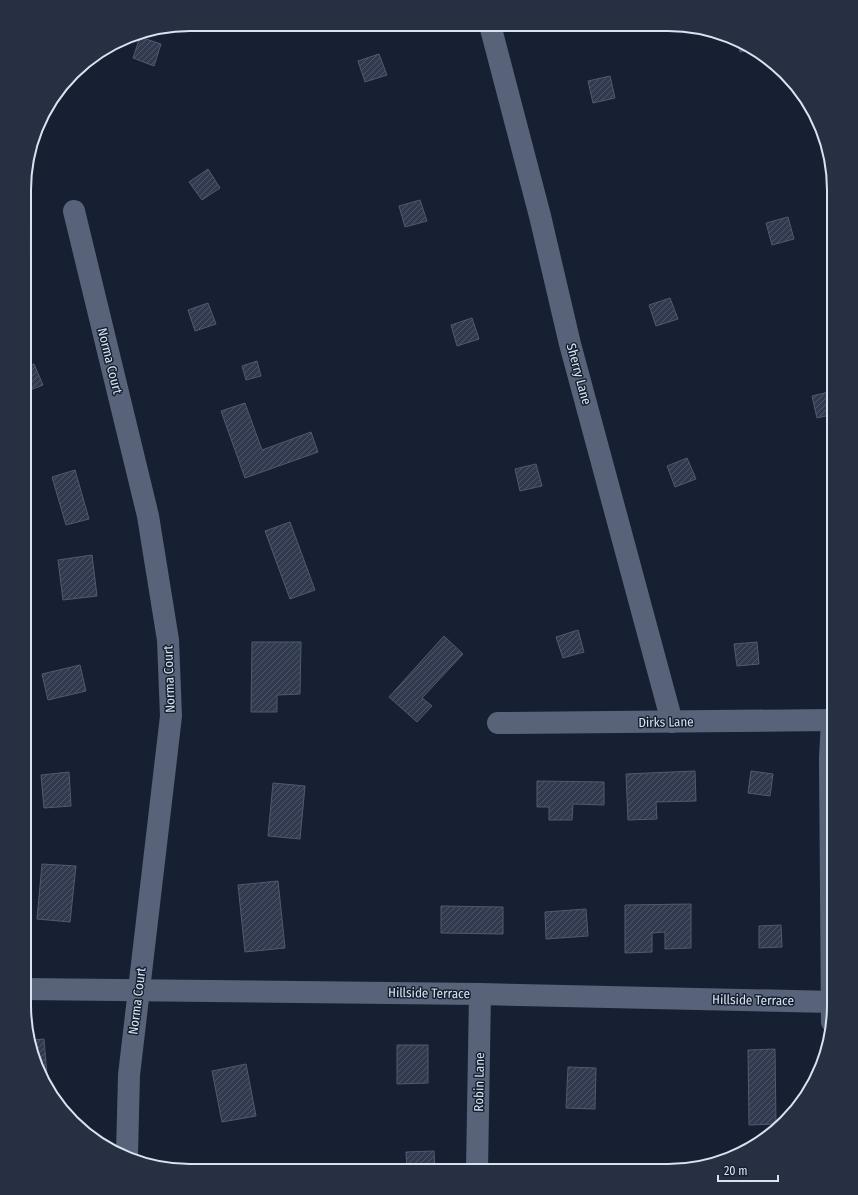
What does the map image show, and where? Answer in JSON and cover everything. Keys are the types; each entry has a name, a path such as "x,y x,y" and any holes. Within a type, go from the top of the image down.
{"street":[{"name":"Sherry Lane","path":"492,31 540,216 570,344 672,722"},
{"name":"Norma Court","path":"74,211 148,516 168,640 171,716 129,1075 127,1151"},
{"name":"Dirks Lane","path":"498,723 827,720"},
{"name":"Hillside Terrace","path":"31,989 480,994 827,1009"},
{"name":"Robin Lane","path":"477,1164 480,994"}],"building":[{"path":"143,38 161,44 154,66 133,58 139,39"},
{"path":"739,48 745,51 740,52"},
{"path":"379,54 387,75 365,82 358,61"},
{"path":"610,76 615,98 593,103 588,81"},
{"path":"208,169 220,188 202,200 189,182"},
{"path":"420,200 427,221 405,227 399,206"},
{"path":"788,217 794,239 772,245 766,223"},
{"path":"670,298 678,319 656,326 649,305"},
{"path":"208,303 216,324 195,331 188,310"},
{"path":"472,318 479,339 457,346 451,325"},
{"path":"257,361 261,376 246,380 242,366"},
{"path":"34,364 43,385 31,390 31,365"},
{"path":"827,392 827,416 817,418 812,396"},
{"path":"245,403 262,450 311,432 318,452 245,478 221,411"},
{"path":"687,458 696,479 675,487 667,466"},
{"path":"536,464 542,486 520,491 515,469"},
{"path":"75,470 89,519 66,525 52,477"},
{"path":"290,522 315,590 290,599 265,531"},
{"path":"92,555 97,596 63,600 58,560"},
{"path":"578,630 584,652 563,658 556,637"},
{"path":"444,636 463,654 422,698 432,706 417,722 389,697"},
{"path":"252,642 301,642 300,694 277,695 277,712 251,712"},
{"path":"757,642 759,664 737,666 734,644"},
{"path":"80,665 86,691 48,700 42,674"},
{"path":"695,771 696,801 656,802 657,819 628,820 626,774"},
{"path":"751,771 773,774 770,796 748,793"},
{"path":"69,772 71,806 44,808 41,775"},
{"path":"537,781 604,782 604,805 573,804 572,820 549,820 549,807 537,807"},
{"path":"273,783 305,786 300,839 268,836"},
{"path":"42,864 76,866 70,922 37,919"},
{"path":"278,881 285,948 245,952 238,885"},
{"path":"691,904 691,948 665,949 665,932 652,933 652,952 625,953 625,905"},
{"path":"441,906 503,907 503,934 441,933"},
{"path":"586,909 588,936 546,939 545,912"},
{"path":"781,925 782,947 759,948 759,926"},
{"path":"44,1039 47,1075 39,1056 35,1040"},
{"path":"397,1045 428,1045 428,1083 397,1084"},
{"path":"775,1049 776,1121 773,1124 749,1125 748,1050"},
{"path":"246,1064 256,1116 222,1122 212,1071"},
{"path":"568,1067 596,1068 595,1109 566,1108"},
{"path":"434,1151 435,1164 407,1164 406,1152"}]}
